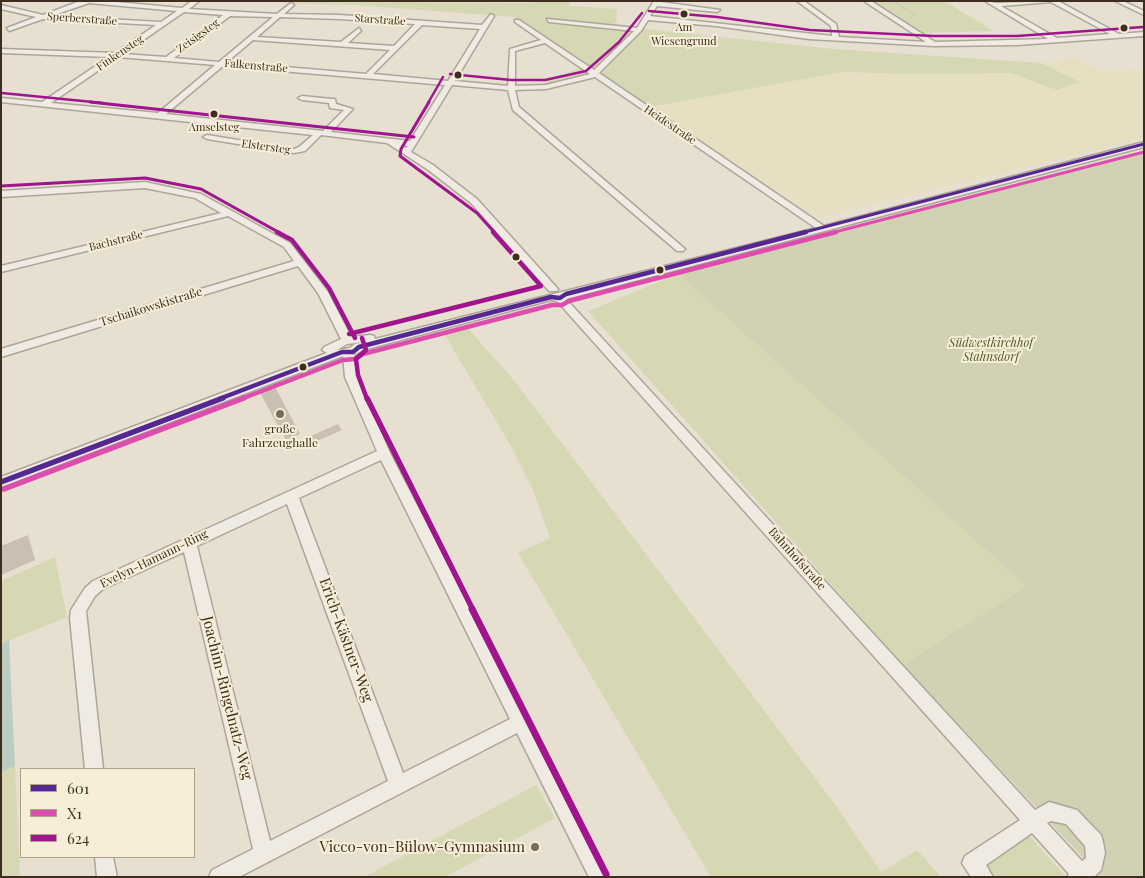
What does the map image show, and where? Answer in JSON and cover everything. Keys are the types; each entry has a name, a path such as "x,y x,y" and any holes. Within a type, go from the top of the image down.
{"street":[{"name":"Finkensteg","path":"44,104 196,1"},
{"path":"800,1 834,25 836,39"},
{"path":"867,1 934,44"},
{"path":"988,1 1055,40"},
{"path":"997,5 1051,1 1118,36"},
{"path":"1118,1 1144,14"},
{"name":"Starstraße","path":"85,2 230,14 483,27"},
{"path":"10,29 46,18 85,2"},
{"path":"594,74 640,30 656,3 717,10"},
{"path":"160,115 291,5"},
{"name":"Sperberstraße","path":"1,7 46,18 163,24"},
{"name":"Zeisigsteg","path":"168,59 230,14"},
{"path":"407,153 491,16"},
{"path":"648,18 716,24 836,39 934,44 1055,40 1144,34"},
{"path":"549,20 640,30"},
{"name":"Heidestraße","path":"516,21 820,227"},
{"path":"369,75 420,23"},
{"path":"343,44 359,30"},
{"path":"251,38 396,48"},
{"path":"544,41 512,48 511,88 514,104 522,115 680,249"},
{"name":"Falkenstraße","path":"1,51 116,55 450,81 511,88 555,86 582,80 594,74"},
{"name":"Elstersteg","path":"226,122 206,137 294,151 302,149 349,110 333,106 332,101 302,98"},
{"name":"Bahnhofstraße","path":"1,100 160,115 388,141 430,167 478,205 1033,821 1080,876 1094,863 1096,853 1094,842 1070,816 1049,811 1033,821"},
{"path":"388,141 413,144"},
{"path":"1,474 349,347 1144,144"},
{"path":"1,194 151,186 198,196 287,245 323,292 349,347 351,377 384,453 599,877"},
{"name":"Bachstraße","path":"1,269 231,213"},
{"name":"Tschaikowskistraße","path":"1,353 300,262"},
{"path":"1,482 349,347"},
{"name":"Evelyn-Hamann-Ring","path":"94,768 78,618 79,610 90,592 98,585 384,453"},
{"name":"Erich-Kästner-Weg","path":"291,496 399,785"},
{"name":"Joachim-Ringelnatz-Weg","path":"189,542 264,854"},
{"path":"219,877 521,722"},
{"path":"983,877 972,864 1033,821"},
{"path":"104,858 107,877"}],"shaded area":[{"path":"1073,58 1099,70 1144,69 1144,138 814,219 701,142 645,108 842,72 920,74 1010,73 1057,90 1079,82 1041,63"},
{"path":"9,640 15,766 1,772 1,644"}],"green space":[{"path":"285,1 530,3 530,1 569,1 569,6 617,9 616,26 834,49 1041,63 1080,82 1057,90 1010,73 920,74 842,72 645,108 514,17 353,5 283,3"},
{"path":"868,1 944,1 994,31 917,33"},
{"path":"582,67 589,72 586,75 554,85 534,87"},
{"name":"Südwestkirchhof Stahnsdorf","path":"1144,152 1144,877 1101,877 903,665 1026,586 678,274"},
{"path":"678,274 1026,586 903,665 588,311"},
{"path":"466,326 511,377 574,459 834,803 881,872 917,850 941,877 711,877 518,553 550,538 533,490 512,448 443,332"},
{"path":"55,557 67,617 1,644 1,581"},
{"path":"15,766 20,877 1,877 1,772"},
{"path":"536,785 555,818 445,877 364,877"},
{"path":"1026,832 1066,877 988,877 979,866"}],"building":[{"name":"große Fahrzeughalle","path":"275,387 300,434 286,440 260,393"},
{"path":"338,424 342,430 308,445 304,439"},
{"path":"28,535 35,560 1,575 1,546"}],"waterway":[{"path":"893,1 915,15"}],"transit line":[{"name":"624","path":"649,11 717,17 810,30 934,36 1017,36 1143,27"},
{"name":"624","path":"450,74 511,80 545,80 586,71 619,42 642,13"},
{"name":"624","path":"349,334 356,334 541,286 477,213 400,156 401,149 443,77"},
{"name":"624","path":"2,93 227,115 414,137"},
{"name":"601","path":"1,482 342,352 353,352 359,347 551,297 560,298 566,294 1144,144"},
{"name":"X1","path":"4,489 343,360 355,359 363,354 552,305 562,305 569,301 1144,152"},
{"name":"624","path":"1,186 145,178 201,189 292,240 329,288 355,338"},
{"name":"624","path":"362,338 366,350 356,359 358,375 370,406 606,874"}],"place":[{"name":"Am Wiesengrund","path":"684,14"},
{"name":"Amselsteg","path":"214,114"},
{"name":"große Fahrzeughalle","path":"280,414"},
{"name":"Vicco-von-Bülow-Gymnasium","path":"535,847"}]}
